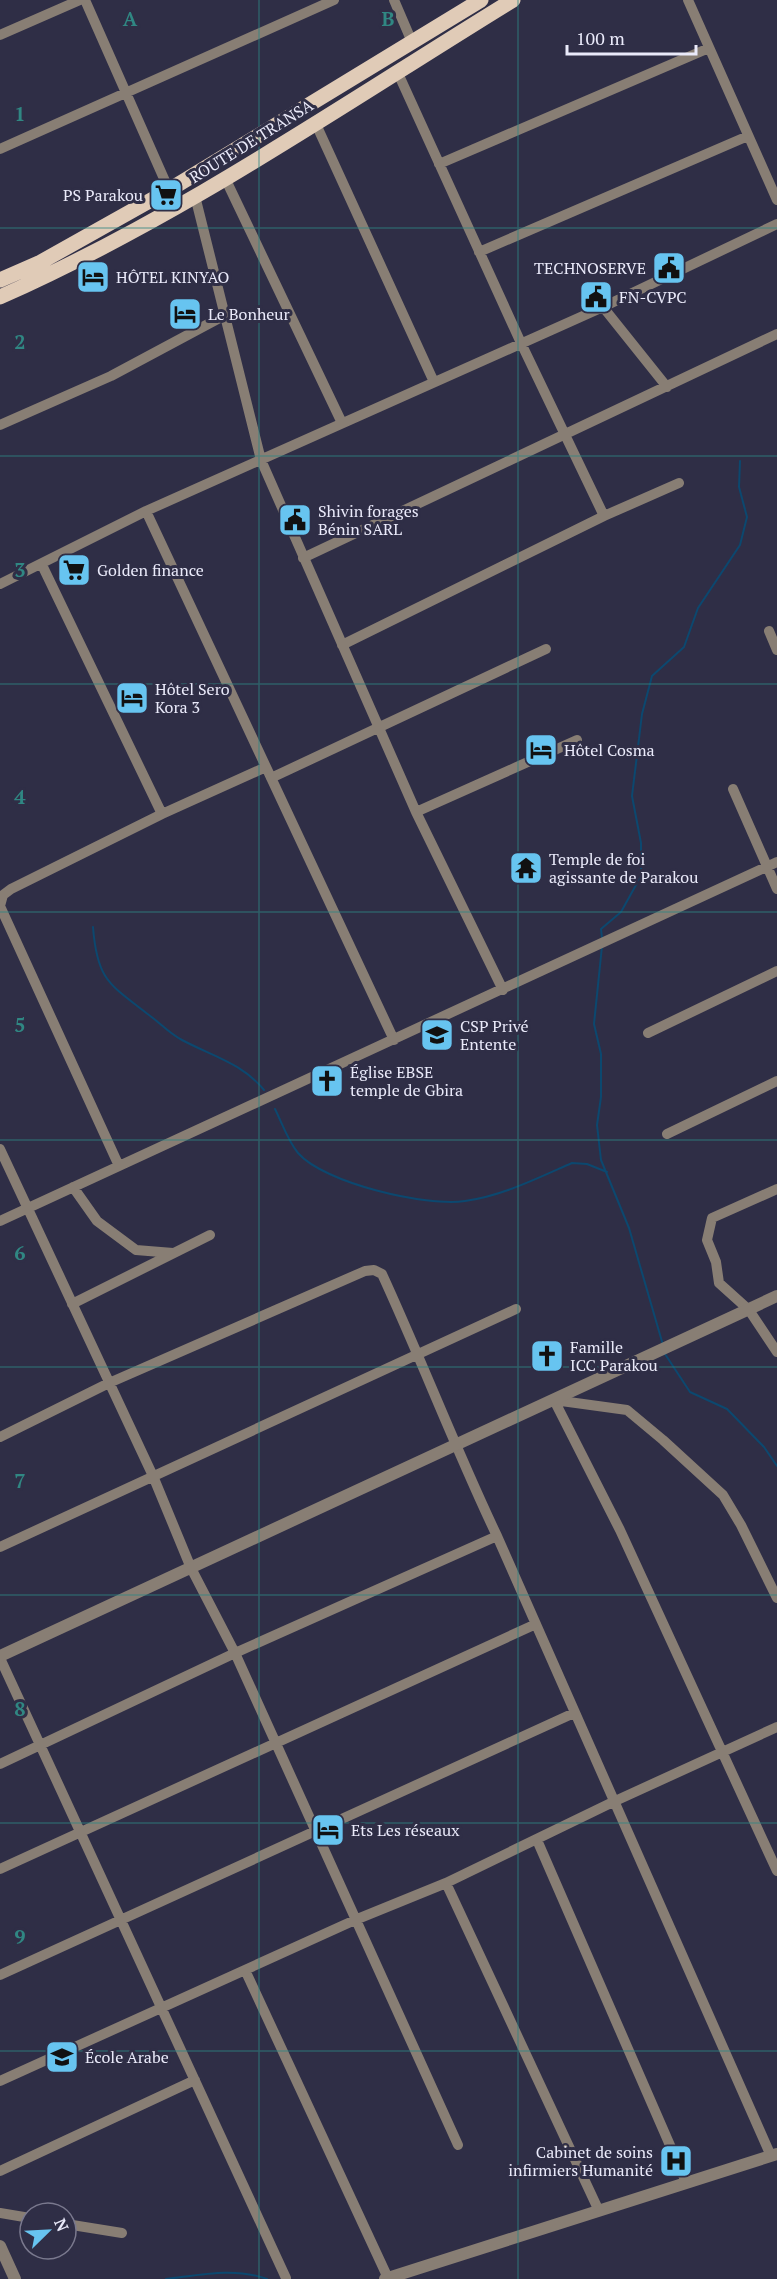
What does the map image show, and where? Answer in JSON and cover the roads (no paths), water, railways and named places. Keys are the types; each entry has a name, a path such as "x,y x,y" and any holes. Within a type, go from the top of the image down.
{"main road":[{"name":"ROUTE DE TRANSA","path":"0,280 39,263 169,190 481,0"},
{"name":"ROUTE DE TRANSA","path":"0,297 63,269 195,196 513,0"}],"street":[{"path":"0,35 80,0"},
{"path":"86,0 169,190"},
{"path":"0,149 334,0"},
{"path":"394,0 412,42"},
{"path":"688,0 777,200"},
{"path":"439,164 709,48"},
{"path":"397,71 521,343 604,516"},
{"path":"315,122 434,382"},
{"path":"479,252 748,136"},
{"path":"225,178 342,423"},
{"path":"195,196 261,460 416,812 503,990"},
{"path":"0,584 146,511 603,307 777,224"},
{"path":"603,307 667,387"},
{"path":"0,425 111,376 225,315"},
{"path":"303,558 777,334"},
{"path":"342,645 604,516 678,483"},
{"path":"146,511 394,1040"},
{"path":"42,565 162,814"},
{"path":"769,631 777,650"},
{"path":"119,1166 0,906 3,895 10,889 162,814 269,773 546,649"},
{"path":"416,812 577,740"},
{"path":"732,789 772,864 777,889"},
{"path":"0,1221 600,946 772,864"},
{"path":"648,1033 777,971"},
{"path":"667,1134 777,1081"},
{"path":"0,1149 153,1476 191,1568 236,1653 458,2145"},
{"path":"73,1188 97,1221 136,1250 173,1253"},
{"path":"777,1189 712,1218 707,1240 716,1262 719,1283 749,1310 777,1352"},
{"path":"72,1304 210,1235"},
{"path":"0,1437 109,1383 365,1272 374,1270 382,1274 418,1354 454,1447 497,1536 613,1802 774,2155 386,2278 245,1970"},
{"path":"286,2278 0,1657 777,1296"},
{"path":"0,1547 516,1309"},
{"path":"554,1400 627,1410 692,1466 723,1495 741,1525 777,1598"},
{"path":"554,1400 620,1530 777,1870"},
{"path":"0,1764 236,1653 497,1536"},
{"path":"0,1869 536,1624"},
{"path":"0,1975 574,1713"},
{"path":"0,2081 355,1920 446,1883 613,1802 777,1727"},
{"path":"537,1840 686,2182"},
{"path":"446,1883 599,2211"},
{"path":"0,2171 195,2080"},
{"path":"0,2214 18,2216"},
{"path":"78,2226 122,2233"},
{"path":"0,2246 15,2279"}],"waterway":[{"path":"602,938 601,929 621,912 641,876 641,843 632,796 642,714 652,676 684,647 698,608 740,545 747,517 739,487 740,461"},
{"path":"93,927 98,959 102,970 115,988 173,1035 246,1073 264,1090"},
{"path":"602,946 594,1024 601,1054 601,1097 597,1125 601,1160 629,1228 663,1345"},
{"path":"275,1109 294,1148 311,1164 352,1183 402,1196 448,1202 479,1199 520,1186 572,1163 587,1164 607,1172"},
{"path":"665,1354 690,1392 727,1409 764,1447 777,1466"},
{"path":"166,2279 230,2273 255,2275 267,2279"}],"place":[{"name":"PS Parakou","path":"166,195"},
{"name":"TECHNOSERVE","path":"669,268"},
{"name":"HÔTEL KINYAO","path":"93,277"},
{"name":"FN-CVPC","path":"596,297"},
{"name":"Le Bonheur","path":"185,314"},
{"name":"Shivin forages Bénin SARL","path":"295,520"},
{"name":"Golden finance","path":"74,570"},
{"name":"Hôtel Sero Kora 3","path":"132,698"},
{"name":"Hôtel Cosma","path":"541,750"},
{"name":"Temple de foi agissante de Parakou","path":"526,868"},
{"name":"CSP Privé Entente","path":"437,1035"},
{"name":"Église EBSE temple de Gbira","path":"327,1081"},
{"name":"Famille ICC Parakou","path":"547,1356"},
{"name":"Ets Les réseaux","path":"328,1830"},
{"name":"École Arabe","path":"62,2057"},
{"name":"Cabinet de soins infirmiers Humanité","path":"676,2161"}]}
